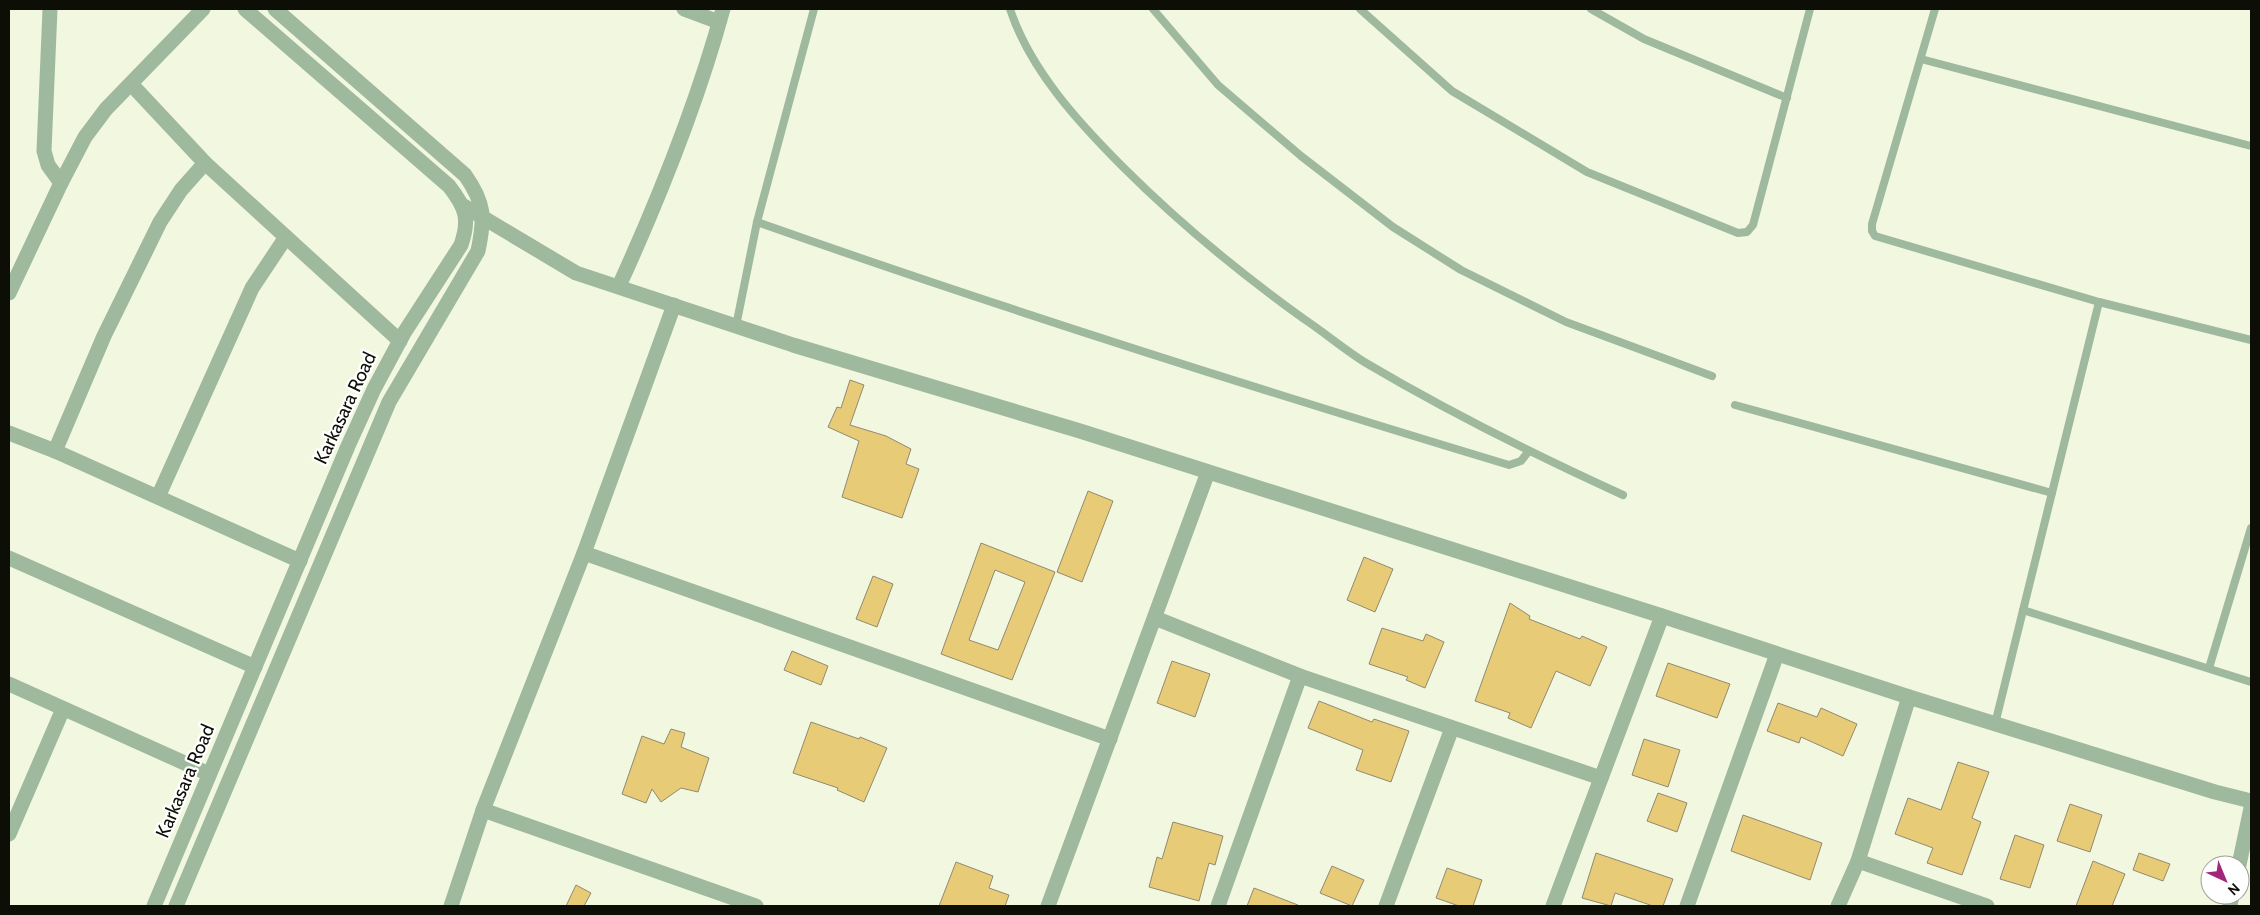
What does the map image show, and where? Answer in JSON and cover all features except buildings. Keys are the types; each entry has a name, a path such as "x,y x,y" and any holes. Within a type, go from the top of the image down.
{"street":[{"path":"50,9 44,151 48,165 60,183"},
{"path":"9,293 14,268 85,137 106,109 203,9"},
{"name":"Karkasara Road","path":"154,906 363,413 400,341 460,245 466,230 466,218 462,205 449,186 245,9"},
{"name":"Karkasara Road","path":"176,906 389,402 478,251 483,227 483,216 477,193 465,175 275,9"},
{"path":"619,286 636,249 701,84 721,15 684,9"},
{"path":"131,84 205,163 400,341"},
{"path":"55,451 104,336 160,222 182,190 205,163"},
{"path":"462,205 576,273 736,326 1208,472 1662,616 1909,697 2215,792 2251,801"},
{"path":"158,497 252,288 286,237"},
{"path":"451,906 483,810 584,553 674,305"},
{"path":"9,433 55,451 300,561"},
{"path":"1048,906 1208,472"},
{"path":"584,553 1110,738"},
{"path":"9,558 255,667"},
{"path":"1553,906 1662,616"},
{"path":"1155,618 1300,676 1601,778"},
{"path":"1687,906 1777,654"},
{"path":"1218,906 1300,676"},
{"path":"9,684 209,774"},
{"path":"1838,906 1858,861 1909,697"},
{"path":"9,834 63,709"},
{"path":"1386,906 1452,728"},
{"path":"2241,855 2251,808"},
{"path":"483,810 756,906"},
{"path":"1858,861 1987,906"}],"lane":[{"path":"736,326 757,222 814,9"},
{"path":"1010,9 1014,22 1038,64 1067,106 1099,143 1164,208 1256,284 1364,362 1528,452 1623,495"},
{"path":"1153,9 1218,85 1301,156 1394,227 1461,270 1566,322 1712,376"},
{"path":"1360,9 1452,90 1587,172 1738,233 1747,232 1753,225 1810,9"},
{"path":"1591,9 1644,39 1786,98"},
{"path":"1935,9 1872,224 1872,231 1875,236 2099,302 2251,340"},
{"path":"1921,59 2251,146"},
{"path":"757,222 921,280 1227,380 1509,466 1521,461 1528,452"},
{"path":"1995,724 2099,302"},
{"path":"1735,405 2052,493"},
{"path":"2209,668 2251,528"},
{"path":"2023,610 2251,682"}]}
